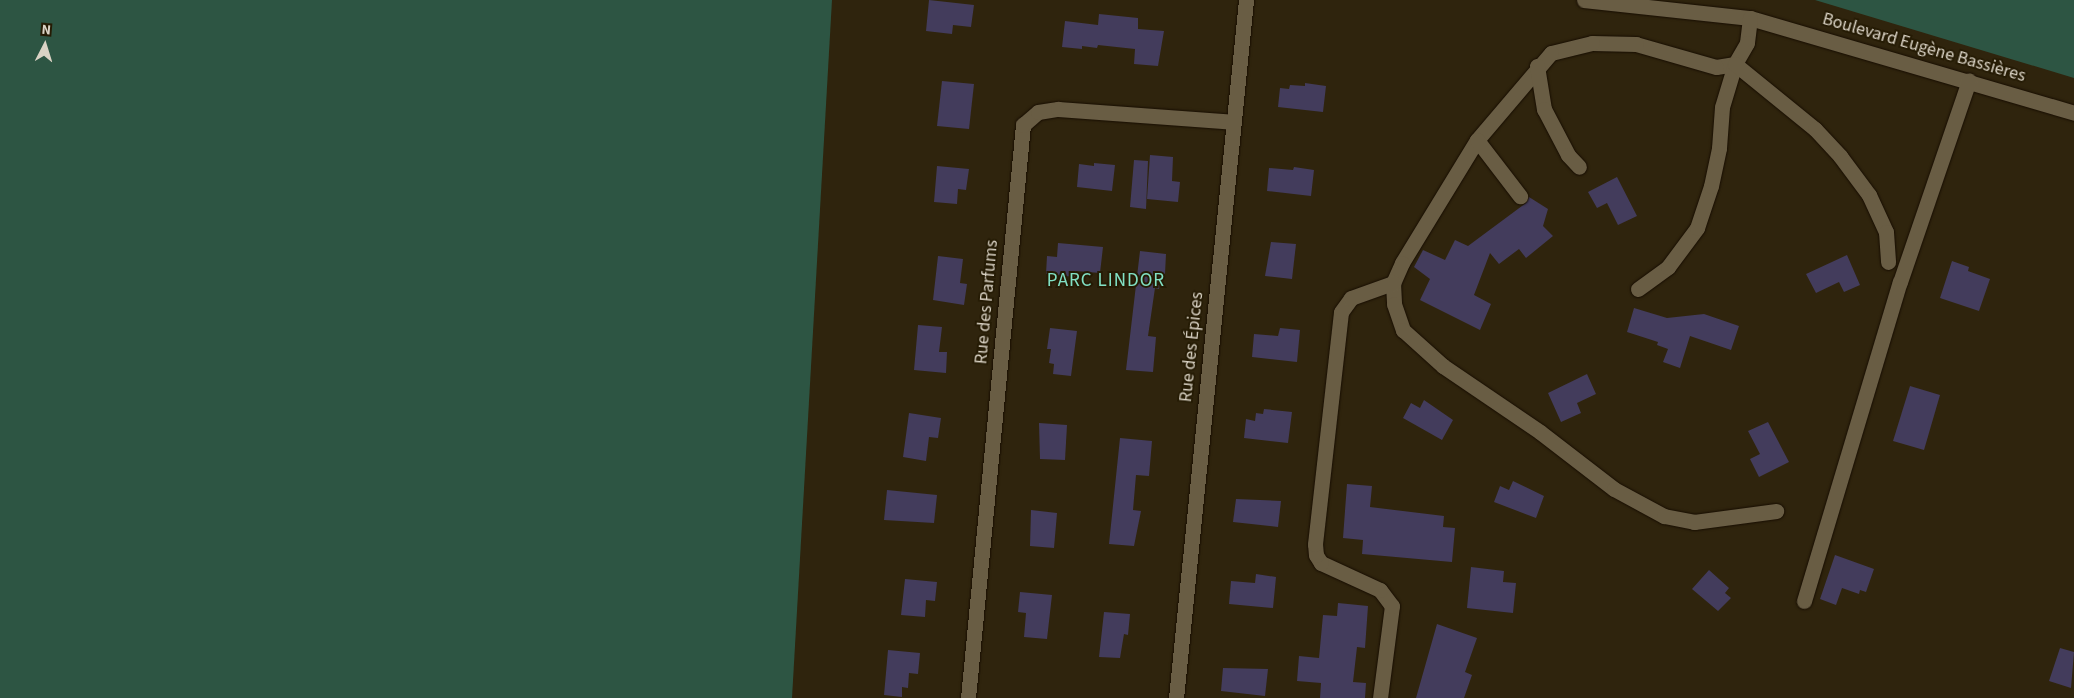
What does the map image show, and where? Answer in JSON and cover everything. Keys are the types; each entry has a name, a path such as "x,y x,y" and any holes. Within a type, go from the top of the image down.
{"street":[{"name":"Rue des Épices","path":"1176,698 1232,122 1246,0"},
{"name":"Boulevard Eugène Bassières","path":"1584,0 1750,18 1969,80 2074,113"},
{"path":"1638,290 1668,267 1697,228 1711,186 1722,107 1734,64 1747,43 1750,18"},
{"path":"1776,511 1694,522 1664,516 1614,489 1540,432 1443,366 1403,330 1394,304 1393,283 1402,263 1477,140 1538,66 1551,53 1592,43 1636,44 1716,66 1734,64 1815,129 1840,156 1869,194 1886,232 1888,262"},
{"path":"1538,66 1544,109 1568,155 1580,167"},
{"path":"1804,601 1900,282 1969,80"},
{"name":"Rue des Parfums","path":"968,698 1023,125 1038,112 1058,109 1232,122"},
{"path":"1477,140 1520,196"},
{"path":"1380,698 1392,606 1380,590 1321,563 1316,555 1315,544 1341,312 1351,298 1393,283"}],"green space":[{"path":"0,0 832,0 792,698 0,698"},
{"path":"1815,0 2074,0 2074,78"}],"building":[{"path":"929,0 974,5 971,27 953,25 952,34 926,31"},
{"path":"1099,14 1138,18 1138,29 1164,31 1158,66 1134,64 1135,49 1098,45 1097,48 1082,46 1082,49 1062,47 1065,21 1098,25"},
{"path":"942,81 974,84 969,129 937,126"},
{"path":"1305,83 1326,86 1323,112 1278,107 1280,88 1289,89 1290,85 1305,86"},
{"path":"1150,155 1173,157 1172,181 1180,182 1178,202 1147,199"},
{"path":"1134,160 1148,161 1146,209 1130,207"},
{"path":"1094,163 1115,165 1112,191 1077,187 1079,164 1094,166"},
{"path":"937,166 969,169 966,190 958,189 957,204 934,202"},
{"path":"1294,167 1314,170 1311,196 1267,191 1269,168 1293,170"},
{"path":"1617,177 1637,216 1618,225 1607,203 1597,208 1588,192"},
{"path":"1529,197 1548,209 1543,226 1553,236 1526,258 1519,249 1499,264 1490,253 1474,295 1491,304 1480,330 1420,300 1430,279 1414,267 1423,250 1445,260 1455,240 1468,246 1526,203"},
{"path":"1271,242 1296,244 1292,279 1265,276"},
{"path":"1058,243 1103,247 1100,273 1076,271 1075,277 1046,274 1047,256 1057,257"},
{"path":"1140,251 1166,254 1165,274 1161,274 1159,289 1155,288 1148,336 1156,337 1153,372 1126,370"},
{"path":"1847,255 1860,285 1844,292 1839,282 1816,293 1806,274"},
{"path":"938,256 963,259 960,283 967,284 964,305 933,300"},
{"path":"1952,261 1969,267 1968,271 1990,279 1979,311 1940,298"},
{"path":"1634,308 1667,318 1704,314 1739,326 1731,350 1690,336 1680,368 1663,362 1668,349 1657,345 1658,342 1627,332"},
{"path":"918,325 942,327 939,352 947,352 946,373 914,370"},
{"path":"1050,328 1077,331 1071,376 1053,374 1054,364 1049,363 1051,349 1047,349"},
{"path":"1280,328 1300,330 1297,362 1252,357 1254,334 1278,336"},
{"path":"1587,374 1596,394 1577,403 1581,413 1561,422 1548,393"},
{"path":"1910,386 1940,395 1924,450 1893,441"},
{"path":"1424,400 1453,420 1442,440 1403,418 1411,403 1420,408"},
{"path":"1264,409 1292,412 1288,443 1244,438 1246,419 1255,421 1256,413 1263,414"},
{"path":"909,413 941,418 938,438 929,437 926,461 903,457"},
{"path":"1768,422 1789,462 1759,477 1750,459 1760,454 1748,431"},
{"path":"1039,423 1067,425 1065,460 1040,459"},
{"path":"1120,438 1152,441 1149,476 1136,475 1133,510 1141,511 1134,546 1109,544"},
{"path":"1513,481 1544,496 1536,518 1494,502 1500,486 1509,490"},
{"path":"1347,484 1372,486 1370,507 1444,516 1443,527 1455,528 1452,562 1362,554 1363,540 1343,538"},
{"path":"887,490 937,495 934,523 884,520"},
{"path":"1236,499 1281,501 1278,527 1233,522"},
{"path":"1031,510 1057,513 1054,548 1030,546"},
{"path":"1835,555 1874,569 1866,592 1860,590 1859,594 1842,588 1836,605 1820,599"},
{"path":"1471,567 1504,571 1503,582 1516,583 1513,613 1467,608"},
{"path":"1709,570 1729,588 1725,593 1731,598 1718,611 1692,589"},
{"path":"1256,574 1276,577 1273,608 1229,604 1231,581 1255,583"},
{"path":"905,579 937,582 935,601 926,600 925,617 901,615"},
{"path":"1020,592 1052,595 1047,639 1024,637 1026,613 1018,612"},
{"path":"1338,603 1368,606 1365,648 1357,647 1353,682 1366,683 1365,698 1320,698 1321,683 1297,681 1299,656 1319,658 1323,615 1337,616"},
{"path":"1104,612 1130,614 1128,635 1124,634 1120,658 1099,657"},
{"path":"1437,624 1477,638 1465,672 1472,675 1464,698 1416,698"},
{"path":"2060,648 2074,652 2071,688 2049,681"},
{"path":"888,650 920,653 918,674 909,673 908,688 902,687 902,697 884,695"},
{"path":"1223,668 1268,669 1265,696 1221,691"}],"district":[{"name":"PARC LINDOR","path":"1106,281"}]}
